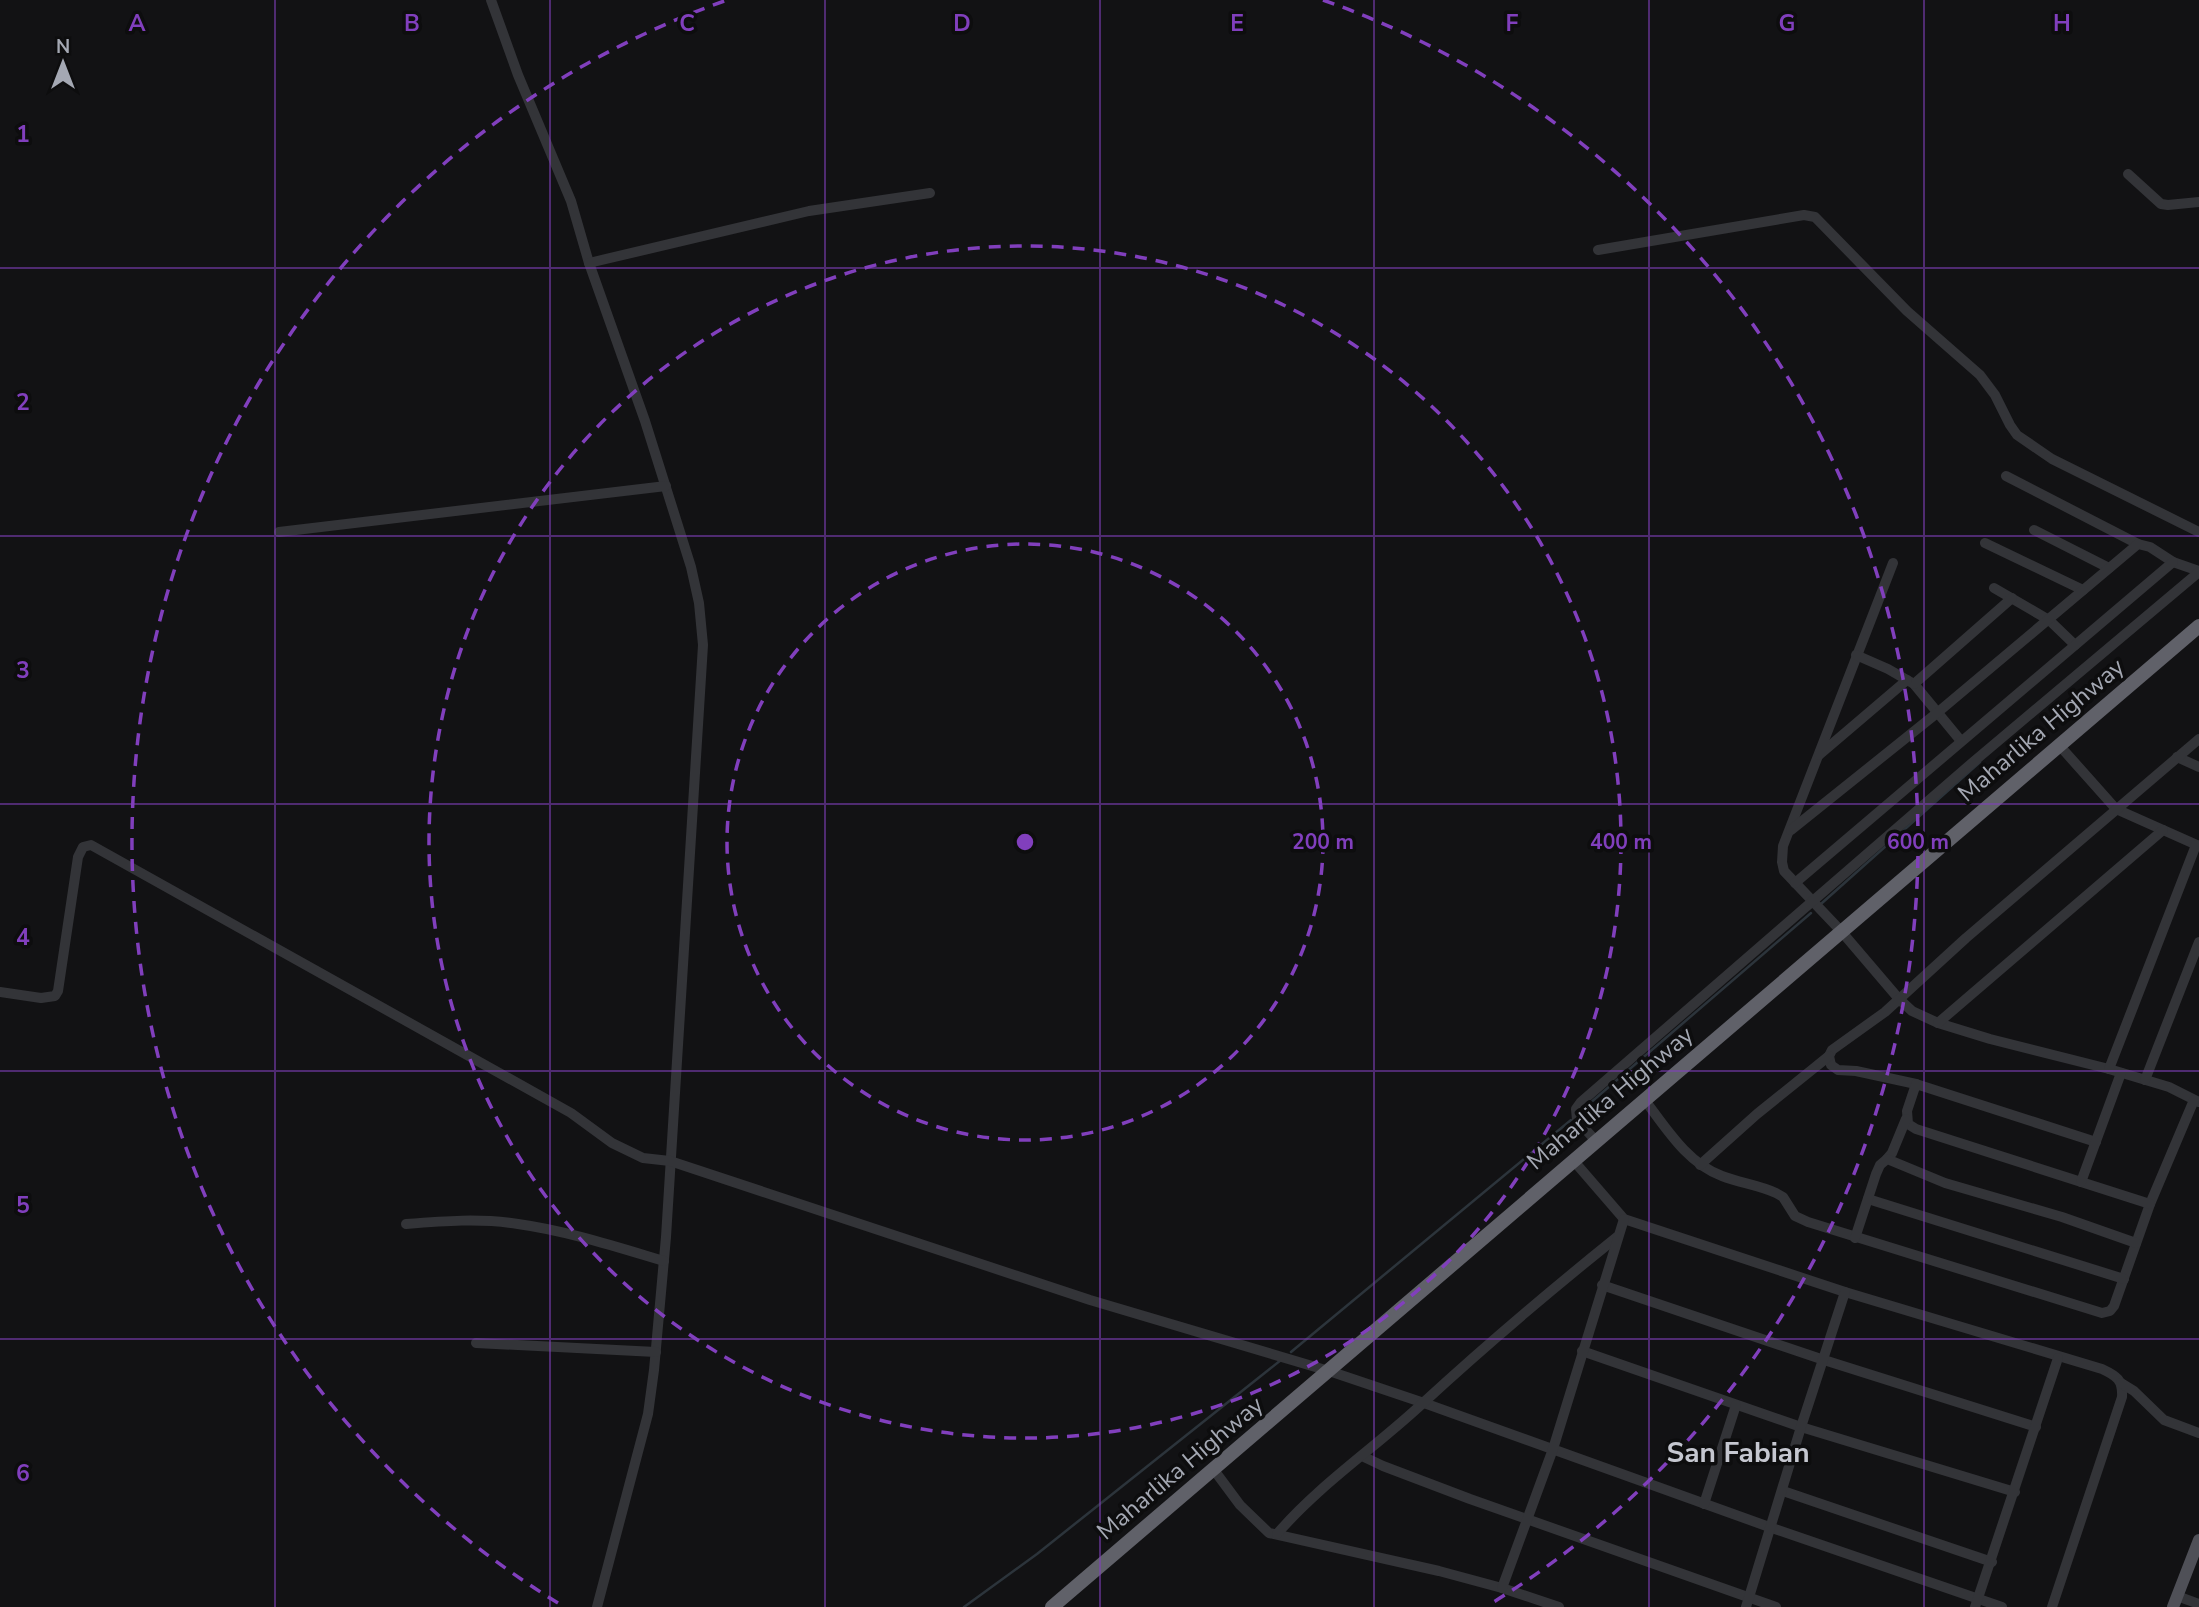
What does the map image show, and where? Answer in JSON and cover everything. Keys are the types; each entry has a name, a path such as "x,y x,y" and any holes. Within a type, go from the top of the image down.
{"highway":[{"name":"Maharlika Highway","path":"1052,1607 2199,626"}],"main road":[{"path":"2175,1601 2199,1540"}],"street":[{"path":"491,0 518,75 571,201 589,263 666,486 699,603 703,645 656,1352 648,1414 597,1607"},
{"path":"2128,174 2161,204 2199,202"},
{"path":"589,263 809,211 930,193"},
{"path":"1598,250 1804,215 1815,217 1907,311 1980,375 1995,395 2017,435 2052,459 2199,532"},
{"path":"1596,1140 1577,1120 1576,1109 1581,1102 1972,763 2199,572 2173,562 2150,547 2138,544 2006,476"},
{"path":"279,532 666,486"},
{"path":"2034,530 2109,568"},
{"path":"1985,543 2083,590"},
{"path":"1790,831 1937,713 2138,544"},
{"path":"1795,883 2173,562"},
{"path":"1644,1099 1685,1152 1700,1165 1720,1175 1770,1190 1783,1197 1795,1216 1855,1238 2102,1313 2110,1311 2114,1306 2150,1204 2197,1101 2169,1087 1990,1039 1938,1023 1912,1011 1784,872 1783,846 1892,563"},
{"path":"1994,588 2049,620 2075,645"},
{"path":"1819,755 2012,598"},
{"path":"1856,655 1910,682 1961,741"},
{"path":"1700,1165 1757,1114 1829,1056 1832,1050 1899,999 1966,938 2199,739"},
{"path":"2059,745 2116,809 2198,845 2109,1069"},
{"path":"2177,757 2199,766"},
{"path":"1938,1023 2163,830"},
{"path":"0,992 41,998 55,996 58,991 78,857 83,847 90,845 570,1113 612,1143 643,1158 670,1161 1090,1300 1424,1402 1977,1603 2002,1607"},
{"path":"2145,1080 2199,942"},
{"path":"1829,1056 1831,1065 1838,1070 1856,1071 1916,1084 2096,1142"},
{"path":"2081,1182 2121,1073"},
{"path":"1855,1238 1876,1174 1880,1165 1892,1153 1916,1084"},
{"path":"1906,1119 1910,1127 2150,1204"},
{"path":"1887,1159 1945,1183 2062,1217 2136,1243"},
{"path":"1573,1160 1624,1219 1845,1293 2102,1369 2116,1376 2164,1420 2199,1433"},
{"path":"1868,1199 2124,1279"},
{"path":"1502,1588 1553,1449 1624,1219"},
{"path":"406,1224 441,1221 518,1224 570,1235 664,1261"},
{"path":"1277,1534 1296,1512 1518,1317 1617,1237"},
{"path":"1602,1285 1824,1360 2036,1427"},
{"path":"1748,1602 1845,1293"},
{"path":"476,1343 656,1352"},
{"path":"1582,1351 1801,1427 2015,1493"},
{"path":"1977,1603 2058,1357"},
{"path":"2052,1607 2082,1510 2122,1397 2121,1383"},
{"path":"1704,1504 1736,1405"},
{"path":"1362,1456 1421,1481 1748,1602 1776,1607"},
{"path":"1214,1470 1240,1504 1269,1533 1439,1571 1559,1607"},
{"path":"1783,1491 1992,1562"},
{"path":"2175,1601 2199,1604"}],"waterway":[{"path":"1822,903 1980,762"},
{"path":"1582,1110 1811,913"},
{"path":"1291,1352 1571,1120"},
{"path":"964,1607 1037,1554 1281,1360"}],"district":[{"name":"San Fabian","path":"1738,1452"}]}
